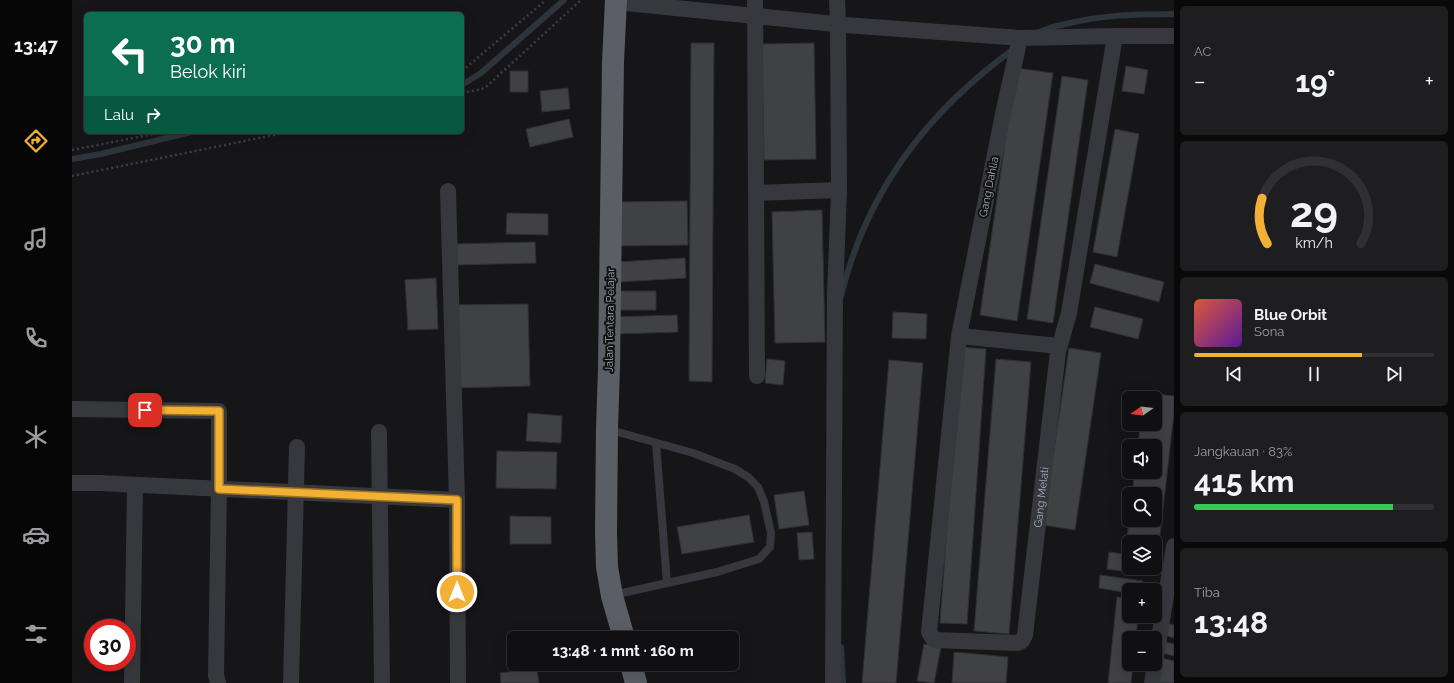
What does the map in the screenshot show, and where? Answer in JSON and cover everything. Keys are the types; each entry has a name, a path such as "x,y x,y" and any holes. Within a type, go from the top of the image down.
{"highway":[{"name":"Jalan Tentara Pelajar","path":"616,1 613,62 606,533 607,567 612,596 622,631"},
{"path":"633,671 636,683"}],"street":[{"path":"755,0 757,376"},
{"path":"833,683 835,296 839,190 837,0"},
{"path":"616,1 838,24 1020,38 1174,36"},
{"name":"Gang Melati","path":"1017,644 1022,641 1025,635 1060,346 1069,313 1115,36"},
{"name":"Gang Dahlia","path":"1017,644 934,640 929,632 959,336 1020,38"},
{"path":"756,193 839,190"},
{"path":"448,191 457,500 458,683"},
{"path":"959,336 1060,346"},
{"path":"72,409 219,411 216,675 218,683"},
{"path":"379,432 382,683"},
{"path":"291,683 298,447"},
{"path":"72,484 135,485 457,500"},
{"path":"132,683 135,485"},
{"path":"1160,631 1174,546"},
{"path":"1152,683 1154,671"}],"lane":[{"path":"607,429 693,453 735,469 748,477 758,487 764,502 771,533 770,547 759,559 717,572 612,596"},
{"path":"656,443 667,583"}],"path":[{"path":"464,69 546,0"},
{"path":"464,93 482,89 488,86 581,0"},
{"path":"72,150 154,134"},
{"path":"72,176 279,134"}],"building":[{"path":"691,43 714,43 712,382 689,381"},
{"path":"814,43 816,159 764,160 762,44"},
{"path":"1126,66 1148,70 1144,94 1122,91"},
{"path":"1016,68 1053,73 1017,321 980,315"},
{"path":"510,71 528,71 528,92 510,92"},
{"path":"1062,76 1088,80 1053,323 1027,319"},
{"path":"568,88 570,109 542,112 540,91"},
{"path":"569,119 573,137 530,147 526,129"},
{"path":"1115,129 1139,134 1117,257 1093,252"},
{"path":"687,201 688,245 618,246 617,202"},
{"path":"822,210 825,342 775,343 772,212"},
{"path":"507,213 548,214 548,235 506,234"},
{"path":"535,242 536,263 455,265 454,244"},
{"path":"685,258 686,278 618,282 617,262"},
{"path":"1095,264 1164,282 1159,302 1090,283"},
{"path":"436,278 438,329 408,330 405,280"},
{"path":"613,291 656,291 656,310 613,310"},
{"path":"528,304 530,386 455,388 453,305"},
{"path":"1095,307 1143,319 1138,339 1090,327"},
{"path":"893,312 927,314 926,339 892,338"},
{"path":"677,315 678,332 613,334 613,317"},
{"path":"960,347 986,349 967,624 940,623"},
{"path":"1069,348 1101,353 1075,530 1043,525"},
{"path":"767,359 785,361 783,385 765,383"},
{"path":"996,359 1031,362 1009,634 974,631"},
{"path":"889,360 923,363 896,683 862,683"},
{"path":"1162,395 1174,396 1174,413 1162,517 1162,487 1133,487 1134,479 1162,479 1162,439 1139,439 1139,431 1162,431"},
{"path":"528,413 562,416 561,443 526,441"},
{"path":"497,451 557,452 556,489 496,488"},
{"path":"804,491 809,525 779,529 774,495"},
{"path":"749,515 754,542 682,554 677,527"},
{"path":"510,516 551,517 551,544 510,544"},
{"path":"1128,527 1161,527 1160,535 1127,535"},
{"path":"812,532 814,559 799,560 797,533"},
{"path":"1109,552 1122,554 1122,571 1107,569"},
{"path":"1100,575 1143,581 1143,583 1122,583 1122,592 1099,588"},
{"path":"1117,597 1122,597 1122,623 1137,623 1137,631 1122,631 1122,671 1132,671 1131,683 1108,683"},
{"path":"1166,623 1174,625 1174,638 1164,635"},
{"path":"1165,642 1174,644 1174,656 1162,653"},
{"path":"924,644 941,647 934,683 917,681"},
{"path":"954,652 1008,657 1006,683 952,683"},
{"path":"1162,658 1174,661 1174,683 1156,683 1159,671 1162,671"},
{"path":"537,671 539,683 501,683 500,673"}],"waterway":[{"path":"464,84 481,73 564,0"},
{"path":"1036,34 1054,26 1092,19 1133,15 1174,14"},
{"path":"841,296 852,257 867,221 905,156 929,126 955,98 984,72 1015,48"},
{"path":"72,159 101,154 183,134"},
{"path":"841,647 843,683"}],"route":[{"path":"145,410 219,411 219,489 457,500 457,592"}]}
